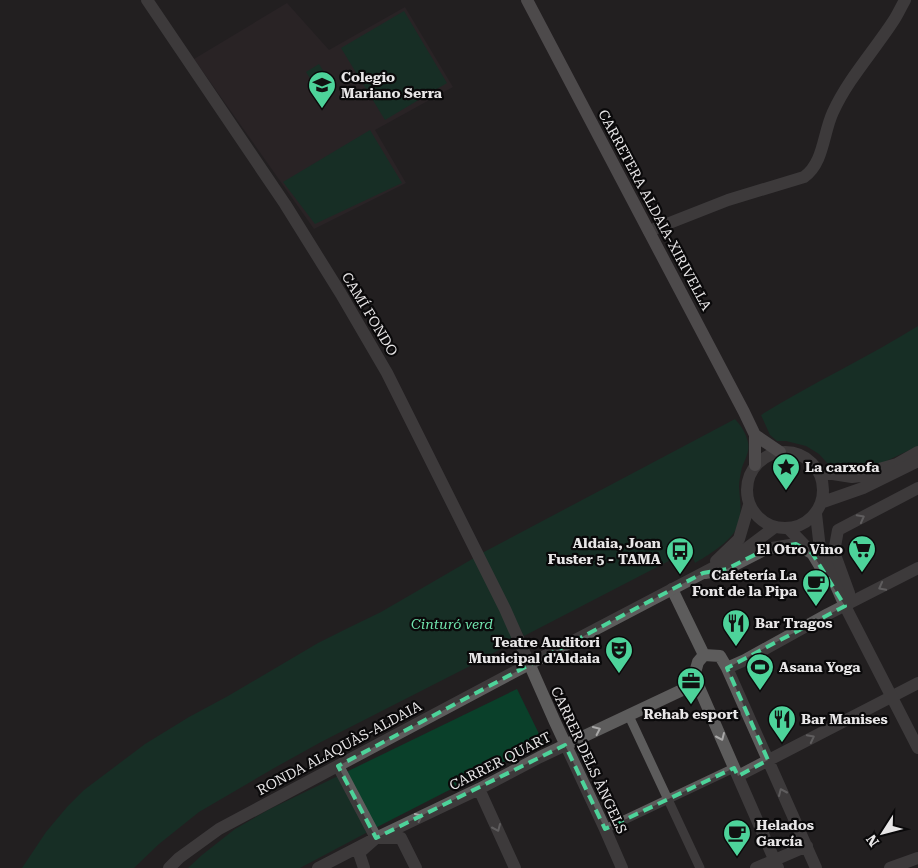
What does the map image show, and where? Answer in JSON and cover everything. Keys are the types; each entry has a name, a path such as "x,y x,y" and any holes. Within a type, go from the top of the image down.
{"main road":[{"name":"CARRETERA ALDAIA-XIRIVELLA","path":"527,0 755,435 756,465"},
{"name":"CARRETERA ALDAIA-XIRIVELLA","path":"755,435 780,452"}],"street":[{"name":"CAMÍ FONDO","path":"147,0 285,204 387,373 485,568 530,664"},
{"path":"649,231 728,200 804,178 810,173 820,154 828,122 840,96 895,18 905,0"},
{"path":"703,573 739,539 749,505 747,484 756,465 766,456 780,452 806,457 820,472 824,488 822,502 816,514 806,523 789,529 775,527 760,519 749,505"},
{"path":"852,477 898,464 918,452"},
{"path":"822,502 863,488 916,464"},
{"path":"820,472 852,477 898,472"},
{"path":"845,606 849,593 834,552 838,530 918,488"},
{"path":"816,514 820,549 845,606 918,748"},
{"name":"RONDA ALAQUÀS-ALDAIA","path":"169,868 179,858 219,829 739,554 775,527"},
{"path":"789,529 812,554 845,606"},
{"path":"703,573 727,569 766,549 796,544 812,554"},
{"path":"727,668 918,568"},
{"path":"672,589 704,655"},
{"path":"704,655 720,656 727,668 816,868"},
{"path":"704,655 698,662 694,676 777,864"},
{"name":"CARRER DELS ÀNGELS","path":"530,664 622,868"},
{"path":"605,829 668,799 768,760 918,682"},
{"name":"CARRER QUART","path":"318,868 540,757 697,683"},
{"path":"629,716 700,868"},
{"path":"338,766 376,838"},
{"path":"479,789 515,868"},
{"path":"364,868 359,853 376,838 401,838 416,868"},
{"path":"756,868 777,864 807,846"},
{"path":"890,868 918,858"}],"highlighted area":[{"path":"796,544 812,553 845,606 727,668 768,760 738,776 734,768 605,829 565,745 376,838 338,766 703,573 727,569 766,549"}],"shaded area":[{"name":"Colegio Mariano Serra","path":"287,3 329,50 405,7 453,87 375,130 406,183 314,229 194,59"}],"green space":[{"path":"404,11 447,83 385,120 341,48"},
{"path":"319,64 336,91 323,99 306,72"},
{"path":"370,130 402,183 315,224 283,182"},
{"path":"918,326 918,446 878,465 836,469 828,464 819,454 806,446 786,441 777,441 770,435 761,415"},
{"name":"Cinturó verd","path":"735,419 745,433 748,448 739,481 740,519 729,539 695,563 690,550 524,636 482,553"},
{"name":"Cinturó verd","path":"474,558 515,641 321,742 199,812 159,844 134,868 22,868 46,832 67,807 84,790 145,744 318,643 381,612"},
{"path":"517,689 543,742 300,868 188,868 235,829 268,810"}],"place":[{"name":"Colegio Mariano Serra","path":"322,109"},
{"name":"La carxofa","path":"786,491"},
{"name":"El Otro Vino","path":"862,573"},
{"name":"Aldaia, Joan Fuster 5 - TAMA","path":"680,575"},
{"name":"Cafetería La Font de la Pipa","path":"816,607"},
{"name":"Bar Tragos","path":"736,647"},
{"name":"Teatre Auditori Municipal d'Aldaia","path":"619,674"},
{"name":"Asana Yoga","path":"760,691"},
{"name":"Rehab esport","path":"691,705"},
{"name":"Bar Manises","path":"782,743"},
{"name":"Helados García","path":"737,857"}]}
